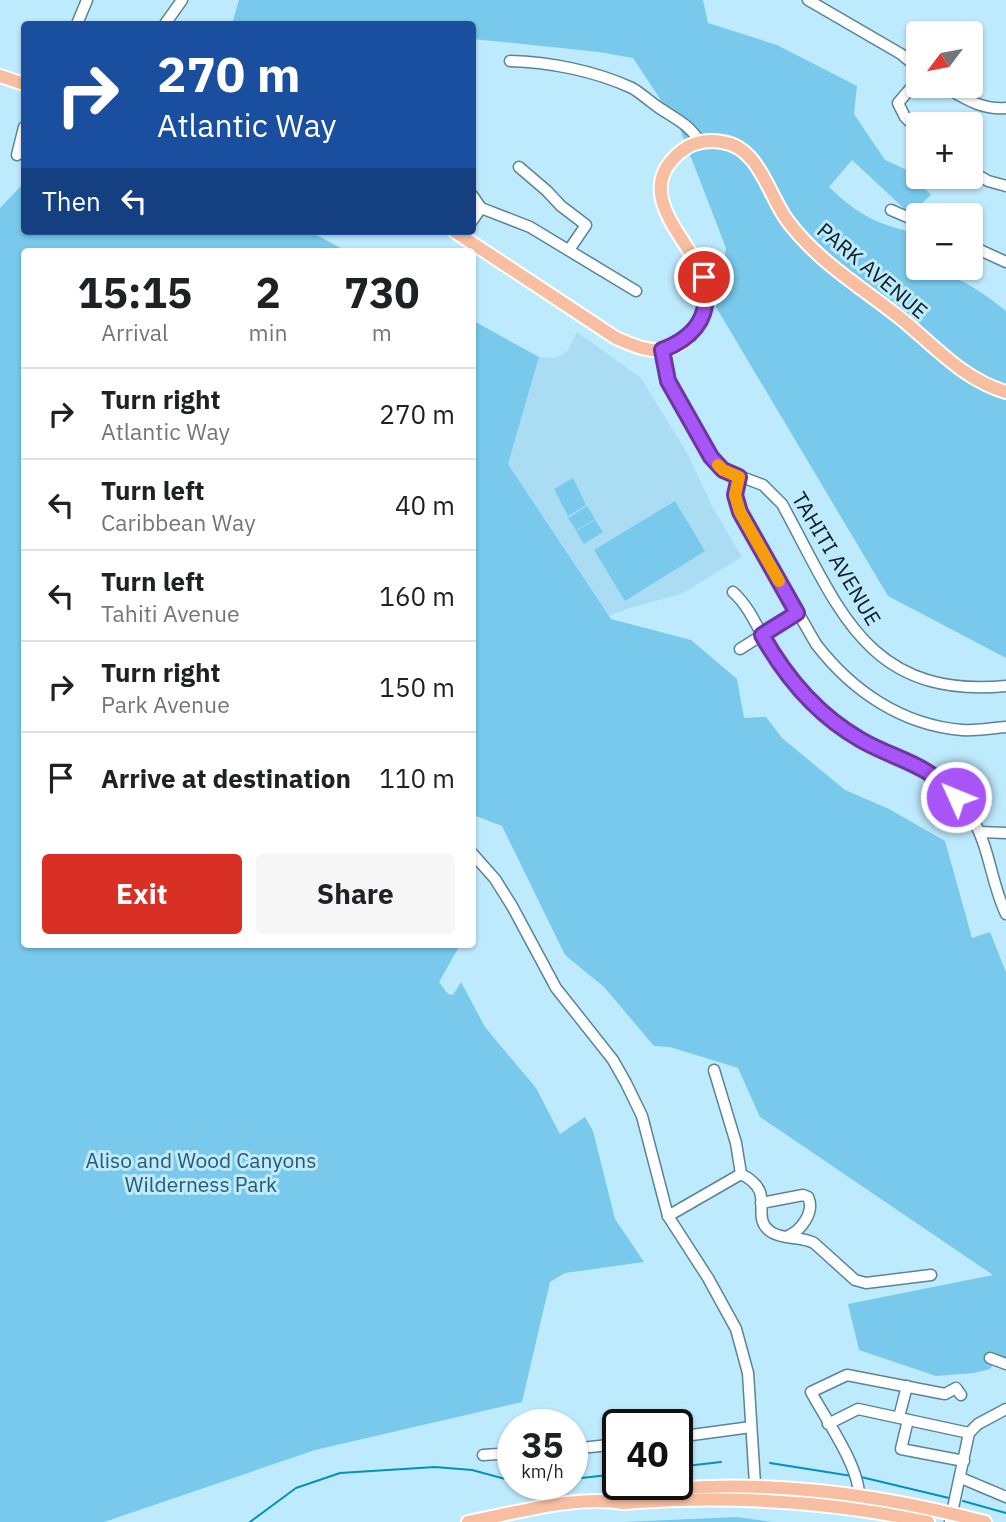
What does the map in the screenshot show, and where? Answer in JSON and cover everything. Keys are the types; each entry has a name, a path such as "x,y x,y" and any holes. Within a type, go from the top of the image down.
{"main road":[{"path":"0,76 21,83"},
{"path":"464,235 616,338 635,346 662,350 689,337 705,309 704,277 667,216 661,194 661,183 669,163 699,141"},
{"name":"PARK AVENUE","path":"699,141 726,142 745,152 754,162 787,220 830,266 898,316 973,379 1006,392"},
{"path":"468,1522 606,1500 621,1494 693,1487 755,1494 928,1522"},
{"path":"755,1494 826,1491 951,1518 985,1522"}],"street":[{"path":"77,21 87,0"},
{"path":"167,21 182,0"},
{"path":"808,0 906,58"},
{"path":"510,61 537,62 591,74 633,89 682,122 693,131 699,141"},
{"path":"906,94 898,103 906,118"},
{"path":"965,98 980,106 1006,108"},
{"path":"17,155 21,139"},
{"path":"519,167 586,225 569,250"},
{"path":"983,178 1006,186"},
{"path":"476,201 481,208 530,228 636,291"},
{"path":"476,215 481,208"},
{"path":"891,210 906,216"},
{"path":"983,251 1006,262"},
{"name":"TAHITI AVENUE","path":"662,350 668,381 711,457 723,470 763,485 782,504 843,616 858,635 885,660 916,676 967,689 1006,686"},
{"path":"739,477 735,495 740,512 797,613 831,664 849,682 877,702 911,717 945,727 981,730 1006,727"},
{"path":"733,592 742,600 789,678 820,711 860,740 923,768 941,780 971,816 980,832 999,899 1006,914"},
{"path":"740,649 797,613"},
{"path":"980,832 1006,833"},
{"path":"476,858 495,879 512,906 556,988 613,1060 646,1129 668,1216 708,1278 736,1329 748,1373 755,1494"},
{"path":"714,1070 736,1143 741,1174 758,1187 763,1197 761,1203 765,1226 772,1233 814,1243 855,1280 866,1283 931,1275"},
{"path":"668,1216 741,1174"},
{"path":"761,1203 793,1196 808,1197 811,1206 808,1215 794,1234 788,1236"},
{"path":"990,1358 1006,1364"},
{"path":"859,1497 856,1477 811,1392 847,1375 945,1394 956,1388 961,1395"},
{"path":"907,1386 901,1449 964,1461"},
{"path":"828,1424 858,1409 969,1433"},
{"path":"951,1518 969,1433 978,1424 1006,1409"},
{"path":"693,1435 751,1427"},
{"path":"483,1455 497,1454"},
{"path":"961,1478 1006,1497"}],"shaded area":[{"path":"577,332 641,378 687,453 712,506 742,557 681,594 609,616 508,464 539,357 554,358 567,352"}],"green space":[{"path":"239,0 703,0 708,23 777,45 857,86 854,114 885,160 906,170 906,189 925,189 931,195 922,203 906,203 906,210 852,160 829,187 850,206 870,218 906,231 906,280 959,280 1006,311 1006,658 888,596 716,307 726,248 680,129 633,58 476,39 476,21 233,21"},
{"name":"Aliso and Wood Canyons Wilderness Park","path":"21,186 21,235 316,235 341,248 21,248 21,948 458,948 439,982 448,994 453,995 461,982 485,1027 536,1088 560,1134 585,1117 593,1131 615,1219 644,1262 565,1273 550,1282 522,1402 315,1450 104,1522 0,1522 0,208"},
{"path":"476,322 539,357 508,464 611,619 691,640 737,679 744,718 766,717 782,738 845,790 889,809 945,841 972,938 990,932 1006,972 1006,1359 997,1360 990,1369 974,1373 936,1376 859,1350 848,1304 993,1275 760,1117 738,1068 670,1047 654,1046 604,987 565,955 502,826 476,816"},
{"path":"573,478 586,505 568,516 554,489"},
{"path":"675,501 705,551 625,601 594,550"},
{"path":"587,506 595,519 576,530 568,518"},
{"path":"595,520 603,532 584,544 576,531"},
{"path":"737,1517 772,1522 624,1522"}],"waterway":[{"path":"693,1465 721,1462"},
{"path":"770,1463 852,1476"},
{"path":"250,1522 296,1488 340,1473 435,1467 472,1470 497,1477"},
{"path":"588,1477 602,1476"},
{"path":"861,1477 949,1498"},
{"path":"963,1501 1006,1513"}],"slow traffic":[{"path":"718,465 739,477 735,495 740,512 779,581"}],"route":[{"path":"704,277 705,309 689,337 662,350 663,361 668,381 711,457 723,470 739,477 735,495 740,512 797,613 762,635 789,678 820,711 860,740 923,768 941,780 956,797"}]}
